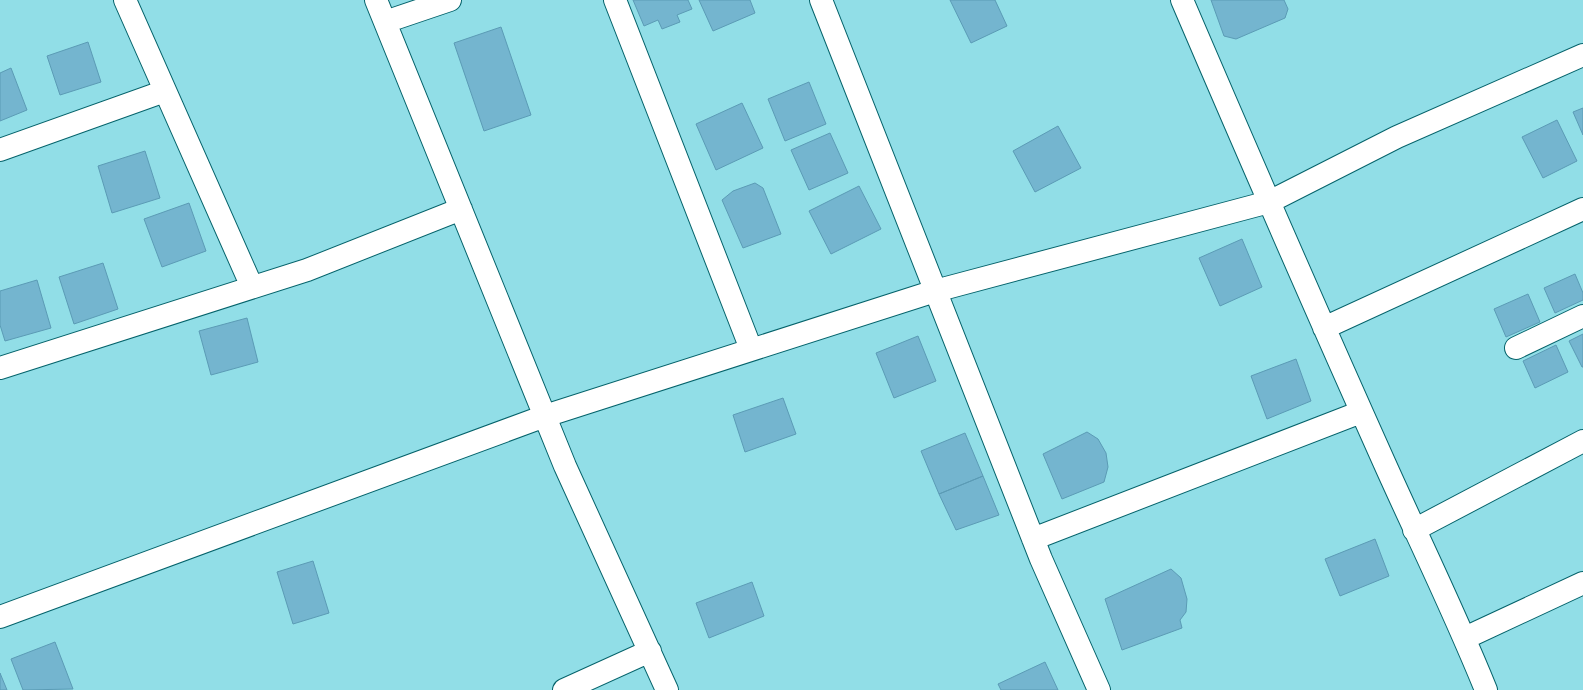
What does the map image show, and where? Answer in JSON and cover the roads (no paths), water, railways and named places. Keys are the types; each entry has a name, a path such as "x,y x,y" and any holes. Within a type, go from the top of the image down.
{"street":[{"path":"125,0 252,287"},
{"path":"376,0 565,466 667,690"},
{"path":"385,22 450,0"},
{"path":"615,0 751,349"},
{"path":"821,0 1033,539 1099,690"},
{"path":"1182,0 1268,202 1414,530 1465,638 1486,690"},
{"path":"0,617 545,416 935,290 1268,202 1397,137 1583,55"},
{"path":"0,150 165,91"},
{"path":"1324,328 1583,208"},
{"path":"0,368 307,270 461,209"},
{"path":"1516,348 1583,316"},
{"path":"1033,539 1362,412"},
{"path":"1414,530 1583,441"},
{"path":"1465,638 1583,583"},
{"path":"564,690 650,651"}]}
